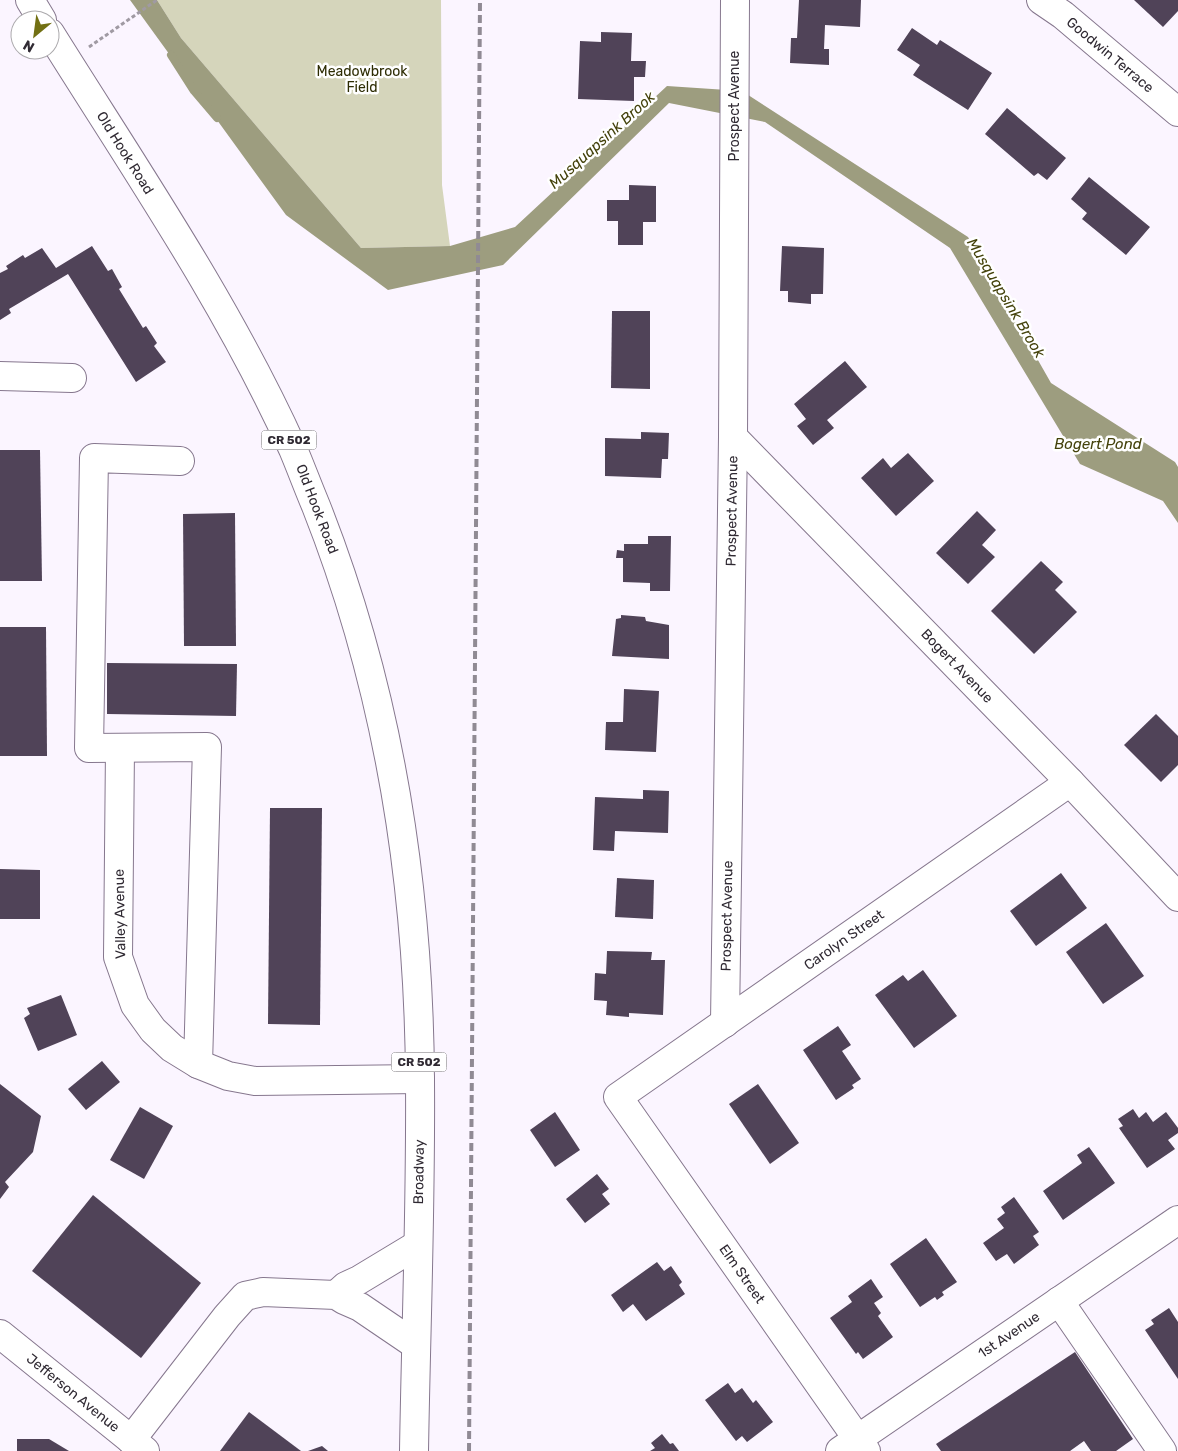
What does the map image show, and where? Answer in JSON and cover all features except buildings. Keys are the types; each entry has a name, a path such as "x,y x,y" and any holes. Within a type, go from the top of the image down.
{"street":[{"name":"Prospect Avenue","path":"725,1023 733,436 735,0"},
{"name":"Goodwin Terrace","path":"1041,0 1063,15 1176,107"},
{"name":"Old Hook Road","path":"60,49 214,294 251,361 294,452 332,547 363,644 381,718 400,818 409,894"},
{"path":"0,376 72,378"},
{"name":"Bogert Avenue","path":"733,436 1070,782 1178,897"},
{"path":"180,461 94,458 89,748 207,747 198,1064"},
{"name":"Valley Avenue","path":"120,748 118,957 135,1005 153,1030 172,1048 198,1064 228,1076 255,1081 420,1079"},
{"name":"Carolyn Street","path":"618,1097 1070,782"},
{"name":"Broadway","path":"409,894 415,957 420,1079 414,1451"},
{"name":"Elm Street","path":"618,1097 854,1447"},
{"name":"1st Avenue","path":"854,1447 1059,1301 1178,1220"},
{"path":"336,1295 346,1286 417,1245"},
{"path":"138,1445 227,1316 245,1296 263,1292 336,1295 360,1307 416,1345"},
{"path":"1059,1301 1162,1451"},
{"name":"Jefferson Avenue","path":"0,1334 138,1445"}],"path":[{"path":"68,61 157,0"}],"green space":[{"name":"Meadowbrook Field","path":"157,0 441,0 442,185 450,246 361,248 181,38"}],"water":[{"name":"Bogert Pond","path":"130,0 157,0 181,38 361,248 450,246 515,227 667,86 742,91 968,237 1051,383 1175,462 1178,467 1178,523 1163,501 1080,464 950,248 765,122 669,103 503,265 388,290 286,215"}],"waterway":[{"name":"Musquapsink Brook","path":"171,55 194,91 217,118"}],"railway":[{"path":"469,1451 480,0"}]}
